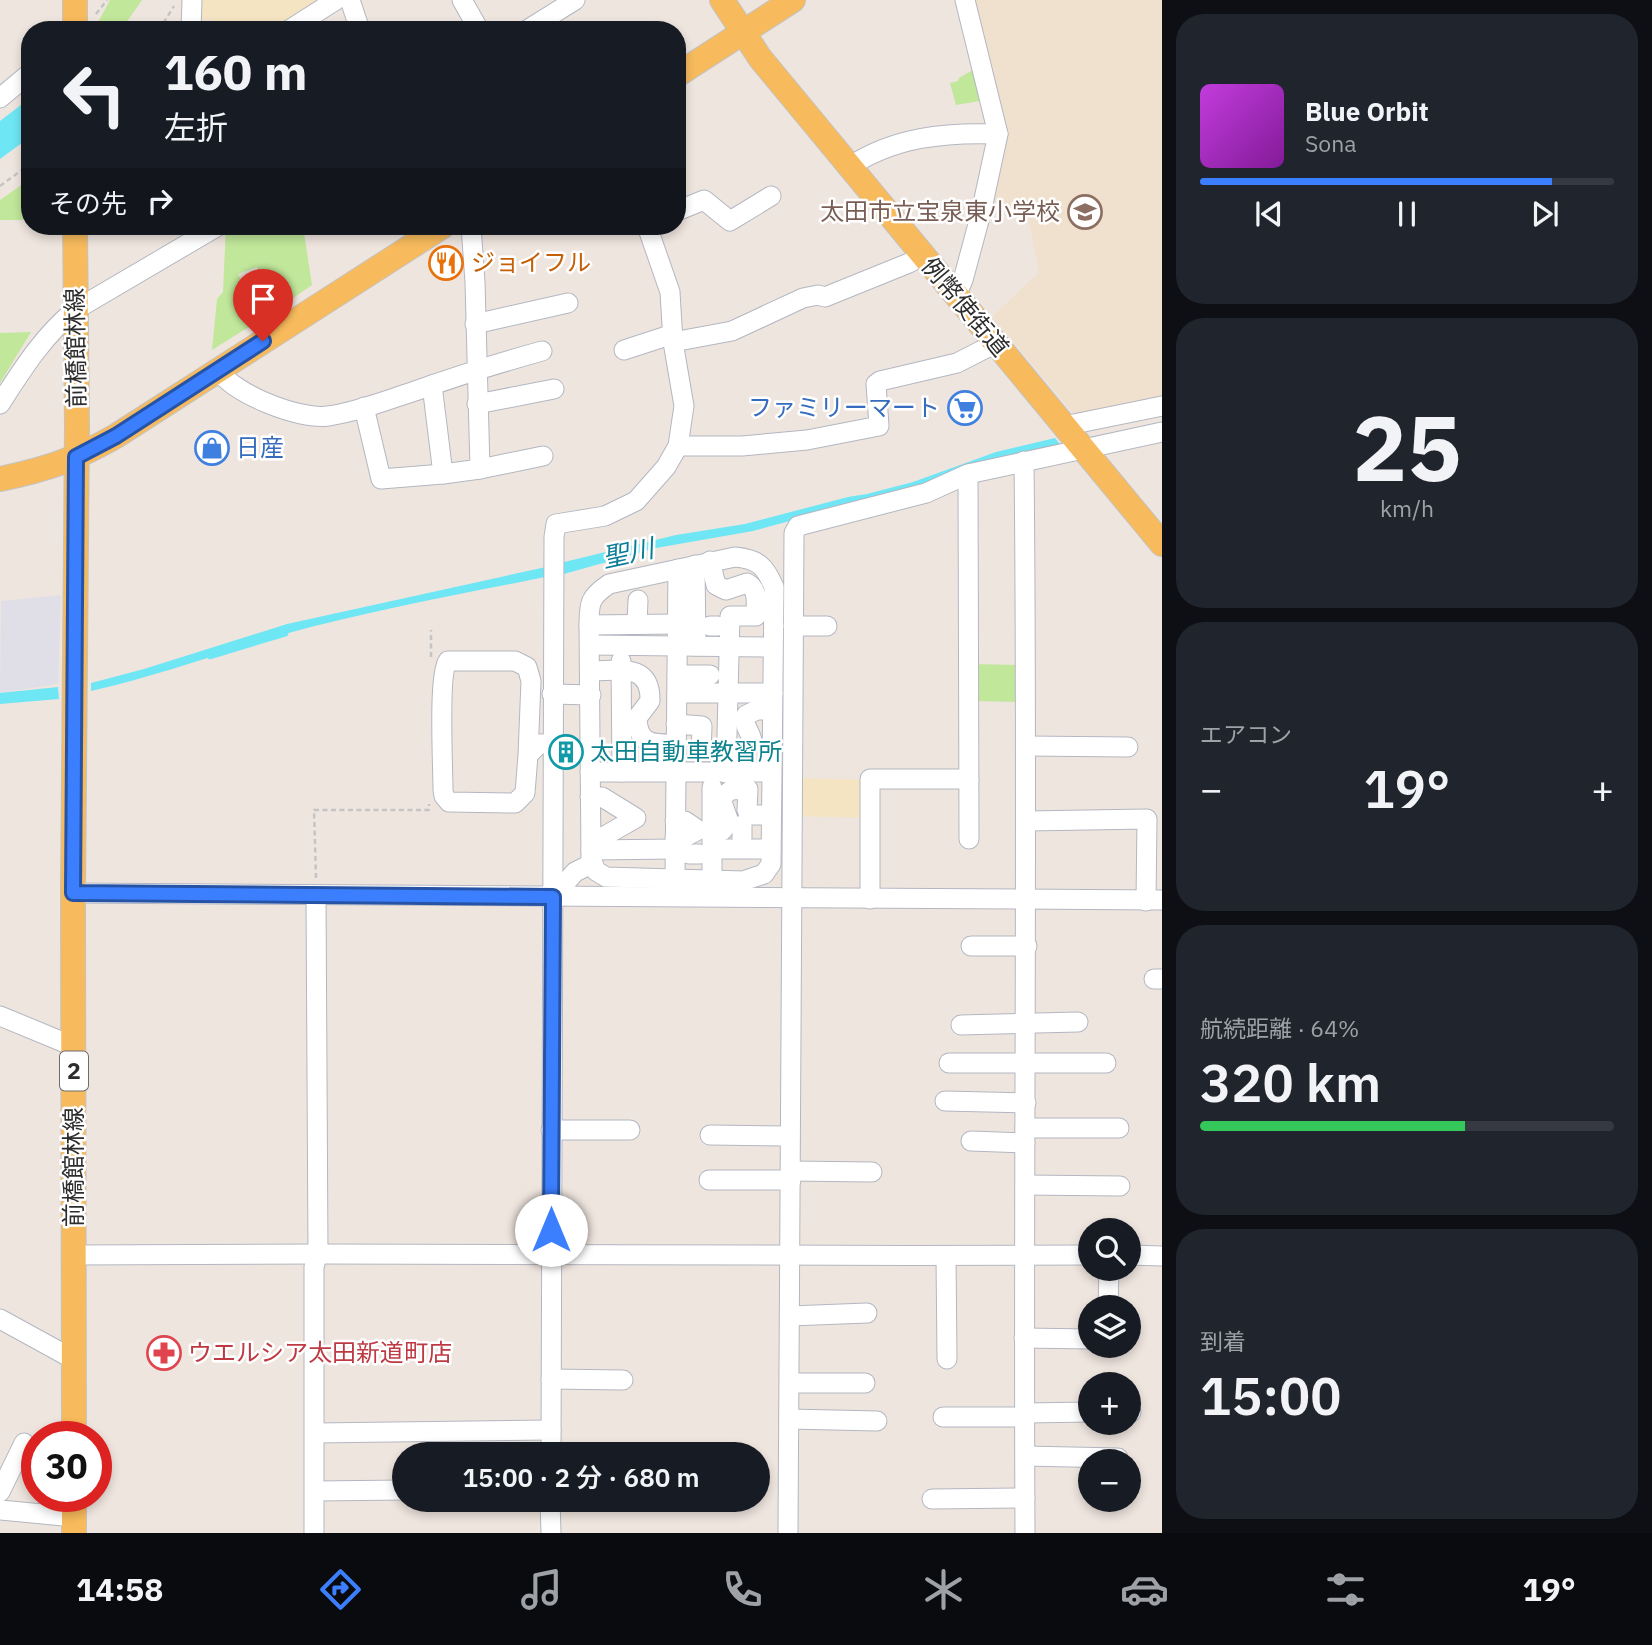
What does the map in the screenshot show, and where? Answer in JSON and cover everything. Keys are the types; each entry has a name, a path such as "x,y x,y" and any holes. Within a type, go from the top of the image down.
{"main road":[{"path":"75,0 75,21"},
{"name":"例幣使街道","path":"722,0 760,58 1162,544"},
{"path":"686,69 793,0"},
{"name":"前橋館林線","path":"74,1421 73,893 77,426 75,235"},
{"path":"0,479 51,468 116,436 429,235"}],"street":[{"path":"191,21 192,0"},
{"path":"303,21 336,0"},
{"path":"350,0 357,21"},
{"path":"462,0 474,21"},
{"path":"541,21 575,0"},
{"path":"956,296 981,213 998,134 965,0"},
{"path":"0,98 21,80"},
{"path":"849,167 878,150 918,138 963,133 998,134"},
{"path":"686,207 704,200 730,221 771,196"},
{"path":"0,404 55,326 190,235"},
{"path":"472,235 480,469"},
{"path":"551,1442 552,694 556,524 605,516 636,501 666,467 678,446 684,406 673,338 670,292 650,235"},
{"path":"624,350 673,338 732,331 803,298 818,295 825,297 923,255"},
{"path":"475,324 568,303"},
{"path":"678,446 742,446 807,440 879,426 876,384 880,381 957,363 996,343"},
{"path":"218,370 232,385 291,412 326,416 364,408 542,351"},
{"path":"432,385 443,474"},
{"path":"477,404 554,389"},
{"path":"788,1533 794,533 798,526 926,493 968,474 1024,461 1074,438 1162,406"},
{"path":"364,408 381,479 480,469 543,456"},
{"path":"1074,438 1162,432"},
{"path":"1024,461 1027,746 1025,1533"},
{"path":"968,474 969,839"},
{"path":"735,557 749,558 767,571 774,586 771,864 764,874 743,881 606,877 596,871 592,850 589,625 591,599 609,584 694,565 735,557"},
{"path":"694,565 677,624 696,661"},
{"path":"694,565 722,589 732,589 747,583 755,591 756,616 730,616 723,646"},
{"path":"677,684 696,661 694,565"},
{"path":"637,624 638,600"},
{"path":"706,880 706,835 719,773 727,751 727,693 723,646 715,623"},
{"path":"589,625 677,624"},
{"path":"793,626 827,626"},
{"path":"590,645 621,645 696,661"},
{"path":"621,645 622,772"},
{"path":"706,835 676,773 677,684 696,661 723,646 773,647"},
{"path":"528,755 531,681 527,667 515,661 448,661 443,673 443,775 446,800 454,803 514,803 525,793 528,755 539,744 552,744"},
{"path":"590,671 637,672 647,684 650,701 637,719 641,736 651,743 702,726 701,751 740,751 752,741 745,726 746,715 772,702"},
{"path":"677,684 772,702"},
{"path":"552,694 591,695"},
{"path":"1027,746 1128,747"},
{"path":"590,772 771,772"},
{"path":"870,899 870,779 969,779"},
{"path":"592,850 617,856 650,856 722,831 729,822 722,802 723,796 730,790 748,789 749,815 771,816"},
{"path":"553,897 601,838 636,818 602,797 590,797"},
{"path":"73,893 1154,901 1147,819 1027,821"},
{"path":"706,835 771,844"},
{"path":"706,835 771,844"},
{"path":"675,878 706,835"},
{"path":"314,1533 314,1267 318,1253 316,895"},
{"path":"971,946 1027,946"},
{"path":"0,1016 63,1042 74,1042"},
{"path":"961,1026 1078,1022"},
{"path":"949,1063 1106,1063"},
{"path":"945,1101 1026,1103"},
{"path":"971,1141 1119,1128"},
{"path":"551,1130 630,1130"},
{"path":"710,1135 790,1136"},
{"path":"709,1180 872,1172"},
{"path":"1025,1185 1120,1186"},
{"path":"73,1255 1078,1255"},
{"path":"1141,1255 1162,1256"},
{"path":"946,1257 947,1359"},
{"path":"790,1316 867,1313"},
{"path":"0,1319 73,1359"},
{"path":"1024,1338 1078,1339"},
{"path":"551,1379 623,1380"},
{"path":"790,1383 865,1383"},
{"path":"943,1417 1078,1413"},
{"path":"789,1419 877,1421"},
{"path":"315,1433 551,1430"},
{"path":"0,1492 21,1449"},
{"path":"1025,1456 1078,1457"},
{"path":"315,1491 392,1490"},
{"path":"932,1499 1025,1498"},
{"path":"0,1510 74,1516"},
{"path":"550,1512 551,1533"}],"path":[{"path":"165,21 178,0"},
{"path":"0,186 21,171"},
{"path":"431,657 432,630"},
{"path":"316,895 314,810 429,810 429,796"}],"shaded area":[{"name":"太田市立宝泉東小学校","path":"971,0 1162,0 1162,398 1075,415 992,317 1039,272 1028,217 988,208 1004,128"},
{"path":"61,595 58,684 0,693 1,601"}],"green space":[{"path":"110,0 142,0 127,21 99,21"},
{"path":"974,69 986,100 956,105 950,83 958,81"},
{"path":"21,185 21,220 0,220 0,200"},
{"path":"226,235 304,235 312,285 271,313 255,290 266,283 257,267 238,274 249,294 244,298 257,322 212,350 217,299 223,292"},
{"path":"31,332 0,383 0,333"},
{"path":"972,664 1023,665 1024,702 973,701"}],"sand":[{"path":"197,0 321,0 288,21 211,21 209,18 197,21"},
{"path":"796,778 866,780 865,818 795,816"}],"water":[{"path":"21,105 21,144 0,159 0,121"},
{"path":"1055,438 1062,447 753,531 656,548 557,576 556,564 676,535 745,524 867,494 913,482 996,452"},
{"path":"546,567 550,576 318,625 91,691 91,683 287,624"},
{"path":"58,687 59,699 0,704 0,693"}],"waterway":[{"name":"聖川","path":"210,657 286,634"}],"place":[{"name":"太田市立宝泉東小学校","path":"1085,212"},
{"name":"ジョイフル","path":"446,263"},
{"name":"ファミリーマート","path":"965,408"},
{"name":"日産","path":"212,448"},
{"name":"太田自動車教習所","path":"566,752"},
{"name":"ウエルシア太田新道町店","path":"164,1353"}],"route":[{"path":"263,341 116,436 76,457 73,893 553,897 551,1230"}]}
